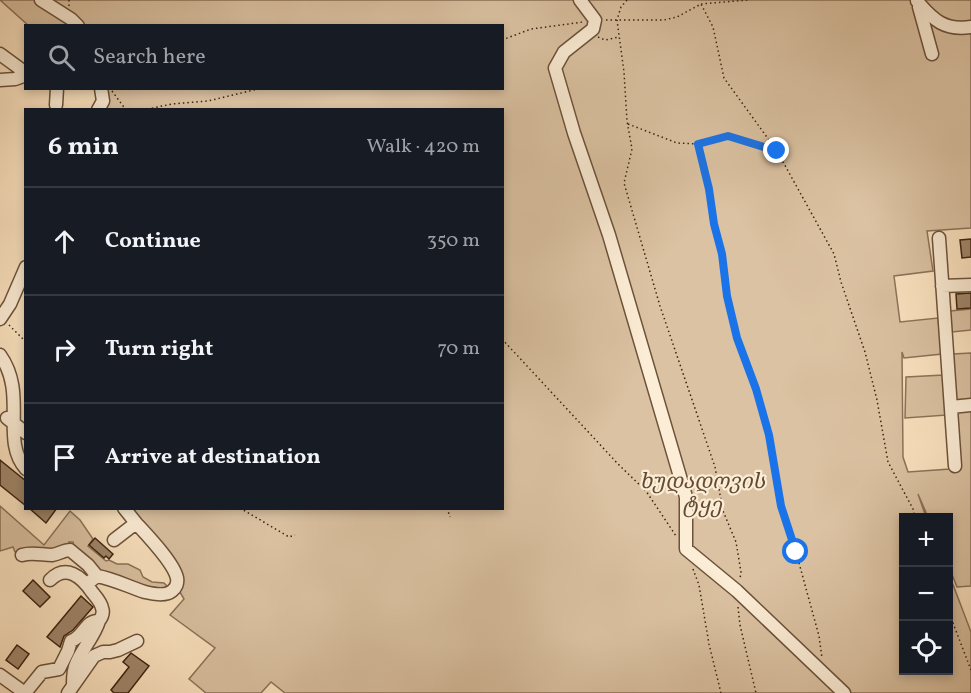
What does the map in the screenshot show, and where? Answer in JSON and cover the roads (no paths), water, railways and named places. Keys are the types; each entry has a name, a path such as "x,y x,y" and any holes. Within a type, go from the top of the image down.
{"street":[{"path":"41,0 76,24"},
{"path":"580,0 594,25 564,52 555,68 574,133 609,235 686,497 686,549 737,591 844,693"},
{"path":"917,0 931,17 947,27 971,27"},
{"path":"917,0 932,54"},
{"path":"0,54 24,72"},
{"path":"0,80 15,79 24,75"},
{"path":"56,105 57,90"},
{"path":"99,108 103,101 101,90"},
{"path":"939,238 955,466"},
{"path":"0,318 10,304 24,272"},
{"path":"942,286 971,285"},
{"path":"0,355 9,375 11,392 5,441 9,453 24,468"},
{"path":"951,407 971,405"},
{"path":"7,418 24,431"},
{"path":"50,580 56,574 64,572 92,580 105,578 158,594 172,590 178,583 172,566 126,510"},
{"path":"114,540 136,523"},
{"path":"22,555 50,555 70,550 88,565 103,609 102,616 96,631 77,661 70,689"},
{"path":"0,675 25,693 42,672 59,669 71,641 81,635 88,624 99,621"},
{"path":"70,689 94,656 118,650 137,641"}],"park label":[{"name":"ხუდადოვის ტყე","path":"702,493"}]}
